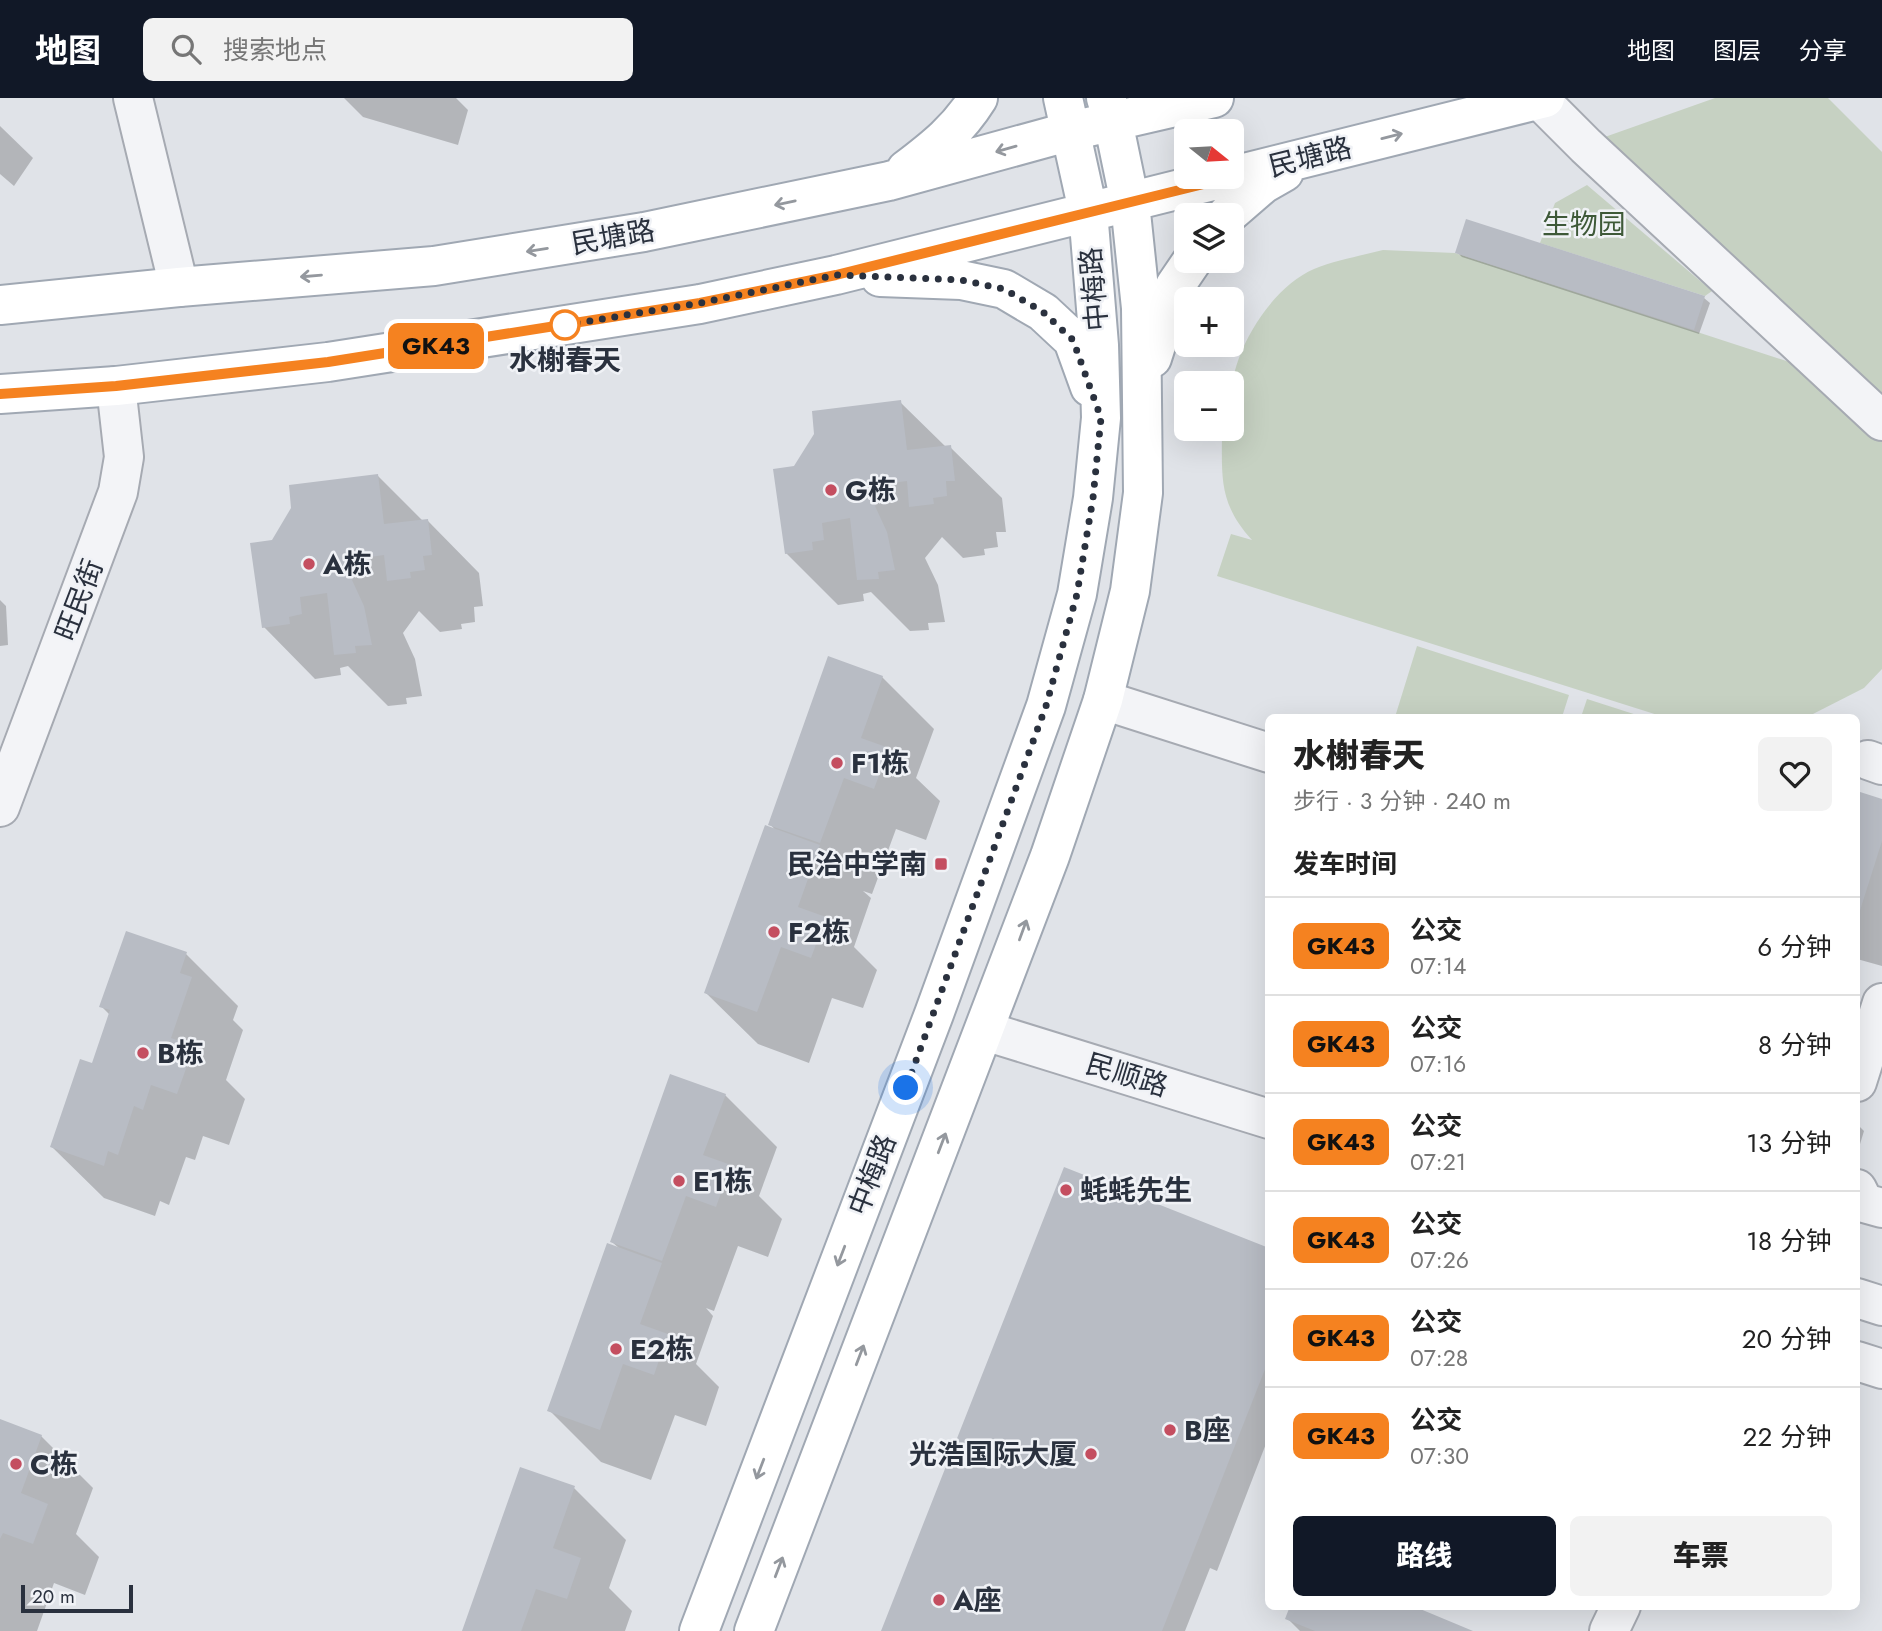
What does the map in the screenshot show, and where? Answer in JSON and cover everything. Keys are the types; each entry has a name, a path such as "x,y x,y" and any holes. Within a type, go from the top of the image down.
{"main road":[{"path":"890,181 943,142 969,113 978,98"},
{"name":"民塘路","path":"0,305 179,287 434,267 645,232 890,181 1067,114 1214,98"},
{"name":"民塘路","path":"0,394 116,386 328,362 700,303 836,275 1542,99"},
{"name":"中梅路","path":"754,1631 1050,856 1104,700 1130,591 1143,494 1141,308 1130,203 1110,110"},
{"name":"中梅路","path":"699,1631 934,1014 1046,706 1077,594 1093,498 1101,418 1099,345 1088,211 1067,114"},
{"path":"1241,203 1263,184 1312,156"},
{"path":"1143,383 1175,286 1184,273"},
{"path":"836,275 961,280 1004,289 1043,312 1073,340 1101,418"}],"street":[{"path":"134,98 179,287"},
{"path":"1542,99 1596,156 1882,421"},
{"name":"旺民街","path":"0,807 118,492 124,457 116,386"},
{"path":"1104,700 1265,752"},
{"path":"1860,1073 1882,1003"},
{"name":"民顺路","path":"985,1031 1265,1118"},
{"path":"1860,1195 1864,1203 1882,1208"},
{"path":"1860,1299 1882,1306"},
{"path":"1860,1362 1882,1369"},
{"path":"1609,1631 1619,1610"}],"green space":[{"path":"1715,98 1828,98 1882,152 1882,399 1602,138"},
{"name":"生物园","path":"1587,185 1712,291 1705,296 1540,243 1555,203"},
{"path":"1383,250 1455,253 1811,369 1882,426 1882,669 1864,688 1813,714 1654,714 1217,576 1231,534 1252,540 1233,514 1224,488 1222,441 1244,441 1244,371 1235,371 1236,368 1240,357 1244,357 1244,347 1260,317 1285,288 1314,269"},
{"path":"1417,646 1569,695 1563,714 1396,714"},
{"path":"1587,699 1634,714 1582,714"}],"building":[{"path":"1466,219 1705,296 1694,330 1455,253"},
{"name":"G栋","path":"901,400 907,450 951,445 955,481 946,481 947,496 933,498 934,504 909,507 907,481 892,483 875,506 887,532 895,570 878,572 879,579 857,580 850,518 822,523 824,540 812,542 813,550 785,554 773,469 794,466 814,434 812,411"},
{"name":"A栋","path":"378,474 384,524 428,519 432,555 423,556 425,570 410,572 411,578 387,581 384,555 370,557 352,580 364,606 372,645 355,646 356,653 334,655 327,593 300,597 302,614 289,617 290,624 262,628 250,543 272,540 291,508 289,485"},
{"name":"F1栋","path":"828,656 883,676 861,738 889,748 874,789 844,778 820,843 768,825"},
{"path":"1860,792 1882,799 1882,841 1860,911"},
{"name":"F2栋","path":"765,825 820,845 798,907 826,917 811,958 781,947 757,1012 704,993"},
{"name":"B栋","path":"126,931 187,952 180,973 192,977 171,1038 194,1046 177,1094 151,1085 143,1110 134,1106 118,1155 108,1151 104,1166 50,1147 80,1059 92,1063 110,1010 99,1007"},
{"name":"E1栋","path":"670,1074 726,1094 703,1155 731,1165 716,1207 686,1196 662,1261 610,1242"},
{"name":"光浩国际大厦","path":"1064,1167 1265,1246 1265,1369 1162,1631 881,1631"},
{"name":"E2栋","path":"607,1243 662,1263 640,1324 668,1334 654,1375 623,1364 600,1430 547,1411"},
{"name":"C栋","path":"0,1419 42,1435 21,1493 48,1504 33,1544 3,1533 0,1539"},
{"path":"520,1467 575,1486 553,1548 581,1558 567,1599 536,1589 521,1631 462,1631"},
{"path":"1288,1610 1423,1610 1473,1631 1315,1631 1285,1619"}],"bus line":[{"name":"GK43","path":"0,394 116,386 328,362 700,303 836,275 1185,189"}],"place":[{"name":"水榭春天","path":"565,325"},
{"name":"G栋","path":"831,490"},
{"name":"A栋","path":"309,564"},
{"name":"F1栋","path":"837,763"},
{"name":"民治中学南","path":"941,864"},
{"name":"F2栋","path":"774,932"},
{"name":"B栋","path":"143,1053"},
{"name":"E1栋","path":"679,1181"},
{"name":"蚝蚝先生","path":"1066,1190"},
{"name":"E2栋","path":"616,1349"},
{"name":"B座","path":"1170,1430"},
{"name":"光浩国际大厦","path":"1091,1454"},
{"name":"C栋","path":"16,1464"},
{"name":"A座","path":"939,1600"}],"route":[{"path":"565,325 700,303 836,275 961,280 1004,289 1043,312 1073,340 1101,418 1093,498 1077,594 1046,706 906,1088"}]}
